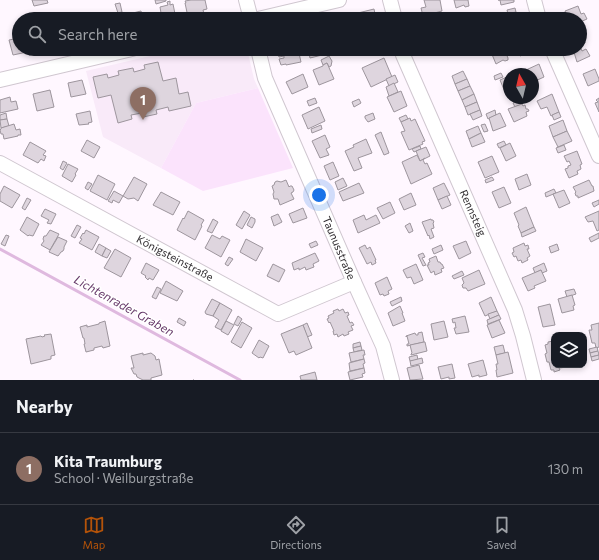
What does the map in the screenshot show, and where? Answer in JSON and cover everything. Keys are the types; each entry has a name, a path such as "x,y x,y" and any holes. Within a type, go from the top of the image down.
{"street":[{"path":"246,0 249,12"},
{"path":"288,12 339,0"},
{"path":"390,0 393,12"},
{"path":"534,0 537,12"},
{"path":"0,80 102,56"},
{"name":"Taunusstraße","path":"260,56 265,78 383,346 392,380"},
{"name":"Rennsteig","path":"403,56 515,310 534,380"},
{"path":"555,56 599,156"},
{"name":"Königsteinstraße","path":"0,163 278,314 354,282"}],"shaded area":[{"path":"150,56 249,56 254,79 258,88 196,103 161,168 103,137 86,71"},
{"path":"258,88 293,168 203,191 161,168 196,103"}],"building":[{"path":"32,0 47,0 48,3 34,6"},
{"path":"155,0 166,0 166,1 156,4"},
{"path":"205,0 207,9 203,10 204,12 187,12 185,1"},
{"path":"424,0 440,0 442,11 422,12 421,8 426,7"},
{"path":"454,0 468,0 469,6 465,7 464,5 456,8"},
{"path":"500,0 514,0 514,2 501,5"},
{"path":"170,1 170,5 173,4 175,12 161,12 160,7 168,5 167,2"},
{"path":"120,3 122,12 118,12 115,4"},
{"path":"578,6 580,12 565,12"},
{"path":"515,8 516,12 508,12 507,10"},
{"path":"374,9 375,12 362,12"},
{"path":"12,39 12,51 9,40"},
{"path":"587,51 590,56 577,62 575,56 587,56"},
{"path":"284,56 300,56 301,62 281,65 279,59 284,58"},
{"path":"329,56 332,61 331,66 329,67 327,63 323,65 321,60"},
{"path":"493,56 507,56 508,60 503,60 496,64"},
{"path":"384,58 392,77 371,87 362,68"},
{"path":"158,62 163,81 176,78 179,94 188,92 191,106 169,111 168,107 156,110 157,114 143,117 142,113 131,115 132,119 118,123 111,95 98,98 93,77 107,74 108,78 119,75 118,71 133,68 134,72 145,69 144,65"},
{"path":"327,63 334,79 319,85 313,70"},
{"path":"539,64 544,77 539,79 539,68 530,68"},
{"path":"595,69 599,81 588,86 583,74"},
{"path":"463,71 467,79 455,84 452,76"},
{"path":"501,73 503,77 495,80 494,76"},
{"path":"303,74 308,87 292,94 286,82"},
{"path":"395,75 398,82 389,86 386,79"},
{"path":"467,79 470,86 458,91 455,84"},
{"path":"503,79 503,87 500,80"},
{"path":"82,80 86,94 71,97 68,83"},
{"path":"394,83 398,92 389,96 386,87"},
{"path":"470,86 474,94 462,100 458,91"},
{"path":"50,90 54,107 37,111 33,94"},
{"path":"401,91 407,106 394,112 387,97"},
{"path":"474,94 477,102 465,107 462,100"},
{"path":"552,94 559,112 551,116 547,107 541,109 538,104 539,100"},
{"path":"10,97 11,102 16,101 18,109 0,113 0,100"},
{"path":"315,98 317,103 309,106 307,101"},
{"path":"599,98 599,112 595,103 598,102 596,100"},
{"path":"359,99 361,103 354,107 352,102"},
{"path":"477,102 480,110 468,115 465,107"},
{"path":"514,104 522,104 515,107"},
{"path":"522,104 523,106 525,105 526,109 529,111 526,112 527,116 514,122 508,109"},
{"path":"319,107 325,121 308,129 302,115"},
{"path":"480,110 482,116 473,120 470,114"},
{"path":"495,110 496,115 488,119 486,114"},
{"path":"90,111 92,122 88,123 89,124 79,125 76,114"},
{"path":"559,112 561,117 554,120 552,115"},
{"path":"6,113 7,119 0,120 0,115"},
{"path":"373,113 375,119 368,122 365,116"},
{"path":"500,113 506,126 493,131 489,118"},
{"path":"406,115 408,119 401,122 399,118"},
{"path":"410,118 411,121 415,119 425,141 422,142 423,144 409,150 401,132 405,131 401,122"},
{"path":"7,119 9,126 1,128 0,120"},
{"path":"563,120 567,131 553,137 549,126"},
{"path":"14,124 16,130 20,129 21,135 4,139 3,134 1,134 1,128"},
{"path":"485,124 488,131 484,132 481,125"},
{"path":"321,125 322,129 312,133 311,129"},
{"path":"478,126 481,133 469,139 466,131"},
{"path":"567,131 572,141 558,147 553,137"},
{"path":"381,132 389,153 384,155 375,135"},
{"path":"481,133 485,142 472,147 469,139"},
{"path":"325,135 330,147 326,149 329,155 320,158 312,141"},
{"path":"366,139 372,153 358,158 362,168 354,171 345,151 354,147 353,145"},
{"path":"87,140 100,147 94,158 81,151"},
{"path":"504,141 506,145 499,148 497,144"},
{"path":"30,142 46,151 43,155 46,156 44,161 41,159 38,163 23,155"},
{"path":"510,143 516,156 506,161 500,148"},
{"path":"564,145 566,150 558,153 556,148"},
{"path":"420,146 421,149 414,152 412,149"},
{"path":"426,147 430,156 420,161 416,151"},
{"path":"577,151 582,164 580,165 581,169 577,171 578,174 569,178 565,169 571,165 569,161 567,162 564,156"},
{"path":"417,155 420,161 425,158 423,160 425,164 427,163 432,174 411,184 402,162"},
{"path":"492,156 499,172 485,178 478,162"},
{"path":"63,161 67,163 63,170 60,168"},
{"path":"333,162 339,176 330,180 324,166"},
{"path":"68,164 78,169 72,182 62,176"},
{"path":"527,174 531,185 519,190 515,179"},
{"path":"98,175 115,184 107,200 90,191"},
{"path":"134,177 147,184 138,201 134,198 128,199 123,196"},
{"path":"492,177 494,180 486,183 485,180"},
{"path":"343,178 347,186 338,190 335,182"},
{"path":"286,180 289,187 292,186 294,190 291,193 294,199 280,205 278,199 274,199 272,186 277,181 281,182"},
{"path":"589,180 594,191 578,198 573,187"},
{"path":"88,182 92,184 88,190 85,188"},
{"path":"359,183 364,193 343,201 339,192"},
{"path":"444,183 450,195 438,200 433,188"},
{"path":"4,186 20,195 12,208 0,201 0,194"},
{"path":"504,187 511,203 499,208 492,192"},
{"path":"554,189 556,193 546,197 545,193"},
{"path":"564,190 570,203 559,208 553,194"},
{"path":"114,191 123,196 119,203 113,200 112,203 108,201"},
{"path":"161,192 180,202 173,215 153,205"},
{"path":"411,193 416,205 404,210 399,199"},
{"path":"447,196 451,205 442,209 438,200"},
{"path":"27,198 31,200 25,210 22,208"},
{"path":"599,200 599,204 594,207 592,203"},
{"path":"390,202 395,213 383,219 377,208"},
{"path":"526,207 534,227 521,233 514,213"},
{"path":"303,208 307,218 293,223 289,214"},
{"path":"45,209 56,214 51,224 47,223 49,220 41,216"},
{"path":"188,211 204,220 195,240 177,230"},
{"path":"244,211 250,215 242,229 236,225"},
{"path":"599,211 599,230 597,231 593,221 588,222 585,217"},
{"path":"278,214 282,222 274,226 271,217"},
{"path":"364,215 366,220 376,215 380,223 358,233 353,220"},
{"path":"27,217 39,224 33,236 28,236 20,230"},
{"path":"251,217 255,219 252,228 247,225"},
{"path":"213,219 218,222 212,233 207,231"},
{"path":"431,219 434,222 434,228 431,229 434,237 430,239 422,222"},
{"path":"410,223 413,231 409,233 405,226"},
{"path":"77,225 81,227 75,238 71,236"},
{"path":"534,227 536,231 522,237 521,233"},
{"path":"50,230 59,234 50,250 41,245 44,241 44,236 46,236"},
{"path":"86,230 99,237 92,250 79,243 82,239 80,238"},
{"path":"599,233 599,238 591,242 589,238"},
{"path":"6,235 9,236 5,246 1,244"},
{"path":"212,235 220,239 222,236 230,240 221,257 205,248"},
{"path":"58,237 67,241 63,251 58,256 49,252"},
{"path":"246,239 263,248 256,261 240,252"},
{"path":"316,241 318,245 311,248 309,244"},
{"path":"466,241 471,253 459,259 453,246"},
{"path":"524,243 525,246 528,245 529,249 527,249 530,256 527,258 528,260 522,263 521,260 518,261 516,256 514,257 512,253 514,252 513,248"},
{"path":"99,244 106,248 102,256 95,252"},
{"path":"557,244 559,250 551,253 549,247"},
{"path":"365,245 367,249 370,247 376,260 376,263 372,265 371,262 367,264 359,248"},
{"path":"441,245 443,250 434,254 432,249"},
{"path":"106,248 111,251 107,258 102,256"},
{"path":"115,249 131,258 121,277 104,268"},
{"path":"315,253 319,261 313,264 314,267 306,270 305,267 299,270 299,268 294,270 292,263"},
{"path":"423,253 425,257 422,258 426,265 423,266 418,255"},
{"path":"436,256 438,262 442,264 444,268 441,269 442,272 435,275 434,271 431,273 427,265 429,265 428,263 430,262 429,259"},
{"path":"229,257 233,259 228,266 225,264"},
{"path":"146,263 159,270 153,280 149,278 148,280 145,277 146,276 141,273"},
{"path":"544,263 547,271 542,273 541,270 535,273 533,268"},
{"path":"273,264 285,270 279,282 267,276"},
{"path":"416,264 423,280 414,284 411,277 407,278 403,270"},
{"path":"479,270 485,284 468,291 466,288 463,288 462,285 464,283 462,278"},
{"path":"541,270 546,281 534,286 535,288 528,291 522,278"},
{"path":"462,271 464,275 454,279 452,276"},
{"path":"387,277 392,289 388,291 389,294 384,296 383,294 380,295 375,283"},
{"path":"166,281 183,291 177,301 160,293"},
{"path":"157,287 161,289 156,299 152,297"},
{"path":"574,289 576,294 567,297 565,291"},
{"path":"572,295 575,305 573,306 574,310 562,313 558,299"},
{"path":"401,297 402,301 392,306 390,302"},
{"path":"491,297 497,311 485,316 479,303"},
{"path":"212,299 220,303 213,316 206,314 205,312"},
{"path":"220,303 232,310 221,330 215,327 219,320 213,316"},
{"path":"550,304 555,325 543,327 538,307"},
{"path":"400,306 405,321 393,326 388,313"},
{"path":"338,309 339,311 343,309 345,313 348,312 349,315 347,316 350,323 352,322 354,325 351,326 353,330 348,332 349,334 344,336 343,334 338,337 337,334 334,335 334,331 327,319 329,318 328,316 334,313 333,311"},
{"path":"497,311 499,315 490,319 488,314"},
{"path":"499,315 501,319 488,324 487,320"},
{"path":"238,316 242,319 238,326 234,324"},
{"path":"465,316 469,332 456,334 454,328 456,328 455,322 453,323 452,319"},
{"path":"179,318 186,322 184,326 177,322"},
{"path":"499,320 505,333 492,338 487,325"},
{"path":"105,321 110,346 94,348 94,350 86,352 84,338 80,327 87,325 87,327"},
{"path":"226,321 234,325 228,335 221,331"},
{"path":"444,321 448,337 434,340 431,324"},
{"path":"242,322 252,328 241,348 231,342"},
{"path":"307,323 312,335 307,337 303,325"},
{"path":"599,323 599,347 596,348 595,343 592,343 589,330 592,330 591,325"},
{"path":"303,325 312,348 296,355 294,351 289,353 281,334"},
{"path":"422,332 424,342 407,346 407,344 409,344 406,336 415,333 418,335 418,333"},
{"path":"51,334 55,355 51,356 51,359 31,364 26,339"},
{"path":"259,340 269,346 263,358 259,358 252,353"},
{"path":"551,341 551,368 559,368 560,370 554,372 554,370 551,370 549,362 547,362 545,354 547,353 545,345 548,344 548,342"},
{"path":"360,342 361,346 353,348 353,344"},
{"path":"425,342 427,351 411,355 410,345"},
{"path":"503,345 505,353 496,355 494,347"},
{"path":"361,346 362,350 354,352 353,348"},
{"path":"597,347 598,351 590,353 589,349"},
{"path":"364,350 364,359 351,362 349,353"},
{"path":"598,351 599,355 591,357 590,353"},
{"path":"508,352 513,373 497,377 496,364 498,364 496,355"},
{"path":"143,353 143,355 151,353 155,356 156,360 159,359 162,375 151,378 151,380 143,380 134,374 131,368 134,368 131,356"},
{"path":"417,355 418,360 410,361 409,357"},
{"path":"599,355 599,359 592,361 591,357"},
{"path":"422,358 423,363 411,366 410,361"},
{"path":"364,359 364,368 350,371 349,363"},
{"path":"483,360 487,375 472,377 468,364"},
{"path":"452,364 455,378 449,379 449,377 441,379 438,367"},
{"path":"419,365 423,379 410,380 407,368"},
{"path":"364,368 365,373 362,374 363,377 350,380 348,372"},
{"path":"315,372 317,380 301,380 300,376"}],"waterway":[{"name":"Lichtenrader Graben","path":"0,249 240,380"}],"place":[{"name":"Kita Traumburg","path":"143,120"}]}
